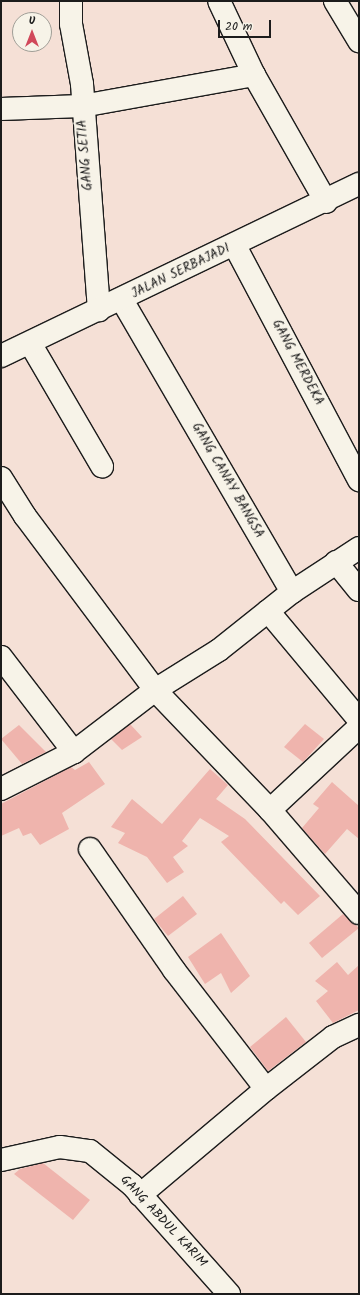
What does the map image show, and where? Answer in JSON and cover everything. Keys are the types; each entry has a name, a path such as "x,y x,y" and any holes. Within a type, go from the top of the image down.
{"street":[{"name":"GANG SETIA","path":"71,1 82,106 99,310"},
{"path":"218,1 254,75 326,202"},
{"path":"335,1 359,41"},
{"path":"1,109 82,106 254,75"},
{"name":"JALAN SERBAJADI","path":"1,356 122,300 326,202 357,190"},
{"name":"GANG MERDEKA","path":"235,246 359,480"},
{"name":"GANG CANAY BANGSA","path":"122,300 292,592"},
{"path":"30,343 102,466"},
{"path":"1,478 24,516 155,690 355,899"},
{"path":"1,789 74,752 155,690 218,650 292,592 359,548"},
{"path":"336,562 359,590"},
{"path":"268,611 359,720"},
{"path":"1,657 74,752"},
{"path":"270,810 359,727"},
{"path":"90,849 174,970 266,1089"},
{"path":"140,1195 266,1089 333,1037 359,1025"},
{"name":"GANG ABDUL KARIM","path":"1,1160 76,1146 90,1151 140,1195 229,1294"}],"building":[{"path":"130,724 142,737 122,750 111,739"},
{"path":"305,724 324,739 303,762 284,747"},
{"path":"19,725 46,752 22,764 1,739"},
{"path":"89,762 105,784 62,813 69,829 40,845 31,833 23,836 19,828 1,836 1,804 71,767 75,770"},
{"path":"210,769 228,785 216,799 245,819 320,896 298,915 284,901 281,904 221,842 229,836 200,818 182,841 188,846 173,857 184,872 167,883 147,857 118,843 125,833 111,827 132,799 162,824"},
{"path":"332,782 359,806 359,839 347,829 325,854 302,828 319,808 313,804"},
{"path":"183,896 197,914 168,936 154,919"},
{"path":"343,914 359,928 322,958 309,943"},
{"path":"221,933 250,976 231,993 221,973 205,984 188,957"},
{"path":"337,962 348,975 359,965 359,1010 333,1023 316,1001 328,991 315,981"},
{"path":"286,1017 306,1042 268,1071 250,1047"},
{"path":"43,1163 90,1200 73,1220 14,1174 20,1169"}]}
